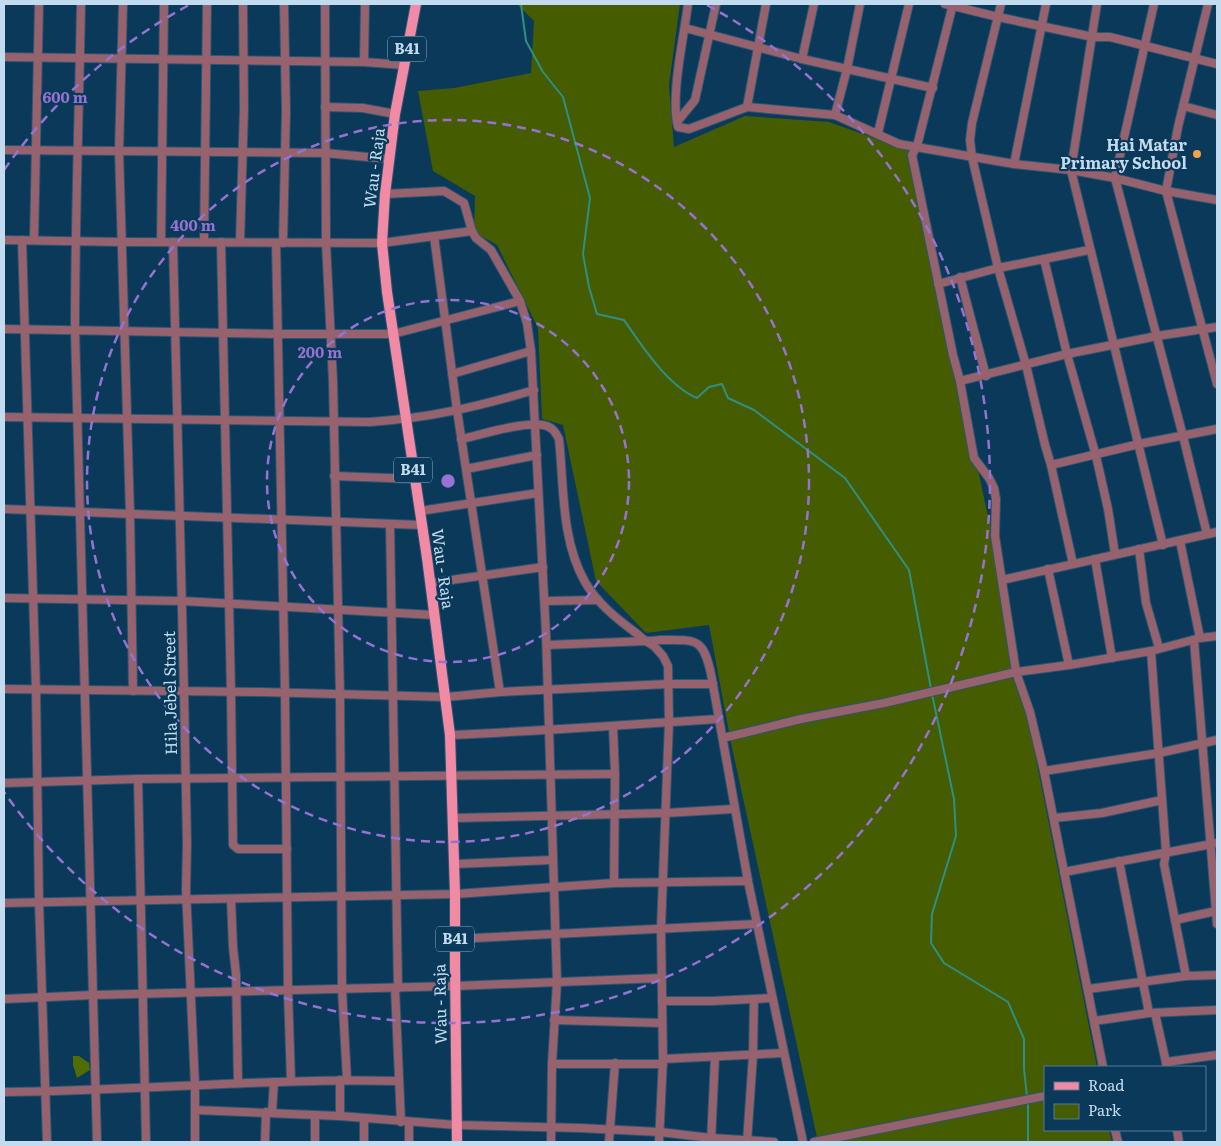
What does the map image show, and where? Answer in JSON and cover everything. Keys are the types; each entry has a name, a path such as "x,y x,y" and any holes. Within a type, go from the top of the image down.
{"main road":[{"name":"Wau - Raja","path":"416,4 395,114 385,194 382,243 392,334 420,511 450,735 456,894 457,1142"}],"street":[{"path":"34,240 39,4"},
{"path":"81,4 75,240 75,331 97,1142"},
{"path":"123,4 119,151 130,514 132,691"},
{"path":"160,242 164,4"},
{"path":"204,242 207,4"},
{"path":"240,242 244,61 243,4"},
{"path":"284,4 286,61 278,334 291,1080"},
{"path":"326,4 326,243 332,334 340,695 343,1080 340,1116"},
{"path":"364,62 365,4"},
{"path":"688,4 677,85 678,127 688,129 746,107 835,115 899,144 1014,164 1071,170 1217,200"},
{"path":"677,122 695,100 716,4"},
{"path":"746,107 766,4"},
{"path":"802,59 814,4"},
{"path":"835,115 860,4"},
{"path":"878,133 909,4"},
{"path":"1103,1066 1044,771 1030,712 1016,672 995,536 996,499 994,488 974,458 960,381 912,155 917,146 933,88 950,4 998,17 1093,37 1110,36 1217,64"},
{"path":"1001,4 972,123 970,140 972,157 998,268 1026,365 1073,564"},
{"path":"1014,164 1046,4"},
{"path":"1098,4 1071,170 1089,250 1163,545"},
{"path":"1154,4 1114,178 1157,336 1207,534"},
{"path":"1208,4 1183,106 1166,191 1217,384"},
{"path":"685,28 802,59 933,88"},
{"path":"4,57 364,62 404,65"},
{"path":"1183,106 1217,115"},
{"path":"325,107 363,108 395,114"},
{"path":"4,150 325,152 389,159"},
{"path":"385,194 444,191 464,203 472,231 476,238 491,250 520,301 527,323 534,390 547,644 556,934 557,982 552,1064 551,1142"},
{"path":"4,240 382,243 472,231"},
{"path":"434,236 461,439 500,692"},
{"path":"22,240 36,690 39,902 47,1142"},
{"name":"Hila Jebel Street","path":"173,242 184,691 186,900 195,1084 195,1142"},
{"path":"220,242 233,845 238,849 287,849"},
{"path":"938,284 998,268 1089,250"},
{"path":"1044,259 1067,354 1096,456 1108,509 1115,554"},
{"path":"960,277 986,376"},
{"path":"4,329 392,334 520,301"},
{"path":"960,381 986,376 1067,354 1157,336 1217,327"},
{"path":"452,374 531,351"},
{"path":"4,417 333,422 405,419 457,410 534,390"},
{"path":"461,439 536,423 549,427 559,439 569,535 572,551 584,581 598,600 628,628 654,646 663,656 668,666 669,722 661,929 663,1061 660,1142"},
{"path":"1051,466 1139,444 1217,429"},
{"path":"466,469 537,456"},
{"path":"334,476 415,479"},
{"path":"420,511 538,493"},
{"path":"4,508 422,525"},
{"path":"390,524 397,895 396,988 399,1081 409,1142"},
{"path":"1002,580 1217,532"},
{"path":"1180,541 1197,639 1203,743 1214,843 1217,921"},
{"path":"1138,549 1146,603 1159,648"},
{"path":"1095,558 1112,658"},
{"path":"430,583 543,567"},
{"path":"1048,569 1069,666"},
{"path":"4,598 33,600 182,601 434,615"},
{"path":"544,601 598,600"},
{"path":"723,738 1016,672 1069,666 1151,651 1197,639 1217,636"},
{"path":"547,644 670,640 693,641 699,643 704,650 708,658 713,684 748,881 803,1142"},
{"path":"1151,651 1166,852 1164,864 1186,976"},
{"path":"4,689 446,697 500,692 668,684 713,684"},
{"path":"450,735 613,727 719,719"},
{"path":"613,727 615,774 614,883"},
{"path":"1044,771 1158,753 1217,740"},
{"path":"4,783 87,779 615,774"},
{"path":"138,779 146,1142"},
{"path":"1054,818 1102,813 1162,800"},
{"path":"454,818 666,813 734,809"},
{"path":"1064,872 1214,843"},
{"path":"455,864 553,860"},
{"path":"1119,861 1143,981 1166,1065 1217,1055"},
{"path":"4,903 456,894 614,883 748,881"},
{"path":"232,899 238,1082"},
{"path":"1175,920 1216,911"},
{"path":"455,939 758,924"},
{"path":"1088,989 1186,976 1217,975"},
{"path":"4,999 93,995 396,988 662,978"},
{"path":"662,1001 772,998"},
{"path":"747,1141 753,1055 754,999"},
{"path":"1094,1021 1152,1013 1217,1010"},
{"path":"554,1020 662,1023"},
{"path":"552,1064 663,1061 784,1053"},
{"path":"711,1140 715,1057"},
{"path":"609,1142 615,1063"},
{"path":"4,1092 95,1090 291,1080 399,1081"},
{"path":"265,1142 274,1082"},
{"path":"814,1142 1044,1096"},
{"path":"195,1110 340,1116 457,1125 551,1126 660,1132 711,1140 774,1142"},
{"path":"316,1116 316,1142"},
{"path":"364,1118 364,1142"}],"green space":[{"path":"517,4 680,4 669,85 674,147 745,116 829,122 911,151 991,531 1097,1066 1044,1066 1044,1131 1109,1131 1112,1142 818,1142 731,743 709,625 646,633 596,581 563,425 542,419 538,328 497,245 474,232 475,196 433,171 418,91 454,88 531,73 534,21"},
{"path":"73,1056 79,1056 89,1063 90,1070 77,1078 73,1065"}],"waterway":[{"path":"521,4 526,41 543,72 563,97 590,198 583,254 589,287 597,314 624,320 656,364 686,392 697,398 709,387 722,384 728,398 754,410 845,478 909,570 931,689"},
{"path":"932,694 954,799 956,836 932,914 931,943 944,963 1008,1002 1024,1039 1024,1069 1027,1097"},
{"path":"1028,1102 1028,1142"}],"place":[{"name":"Hai Matar Primary School","path":"1197,154"}]}
